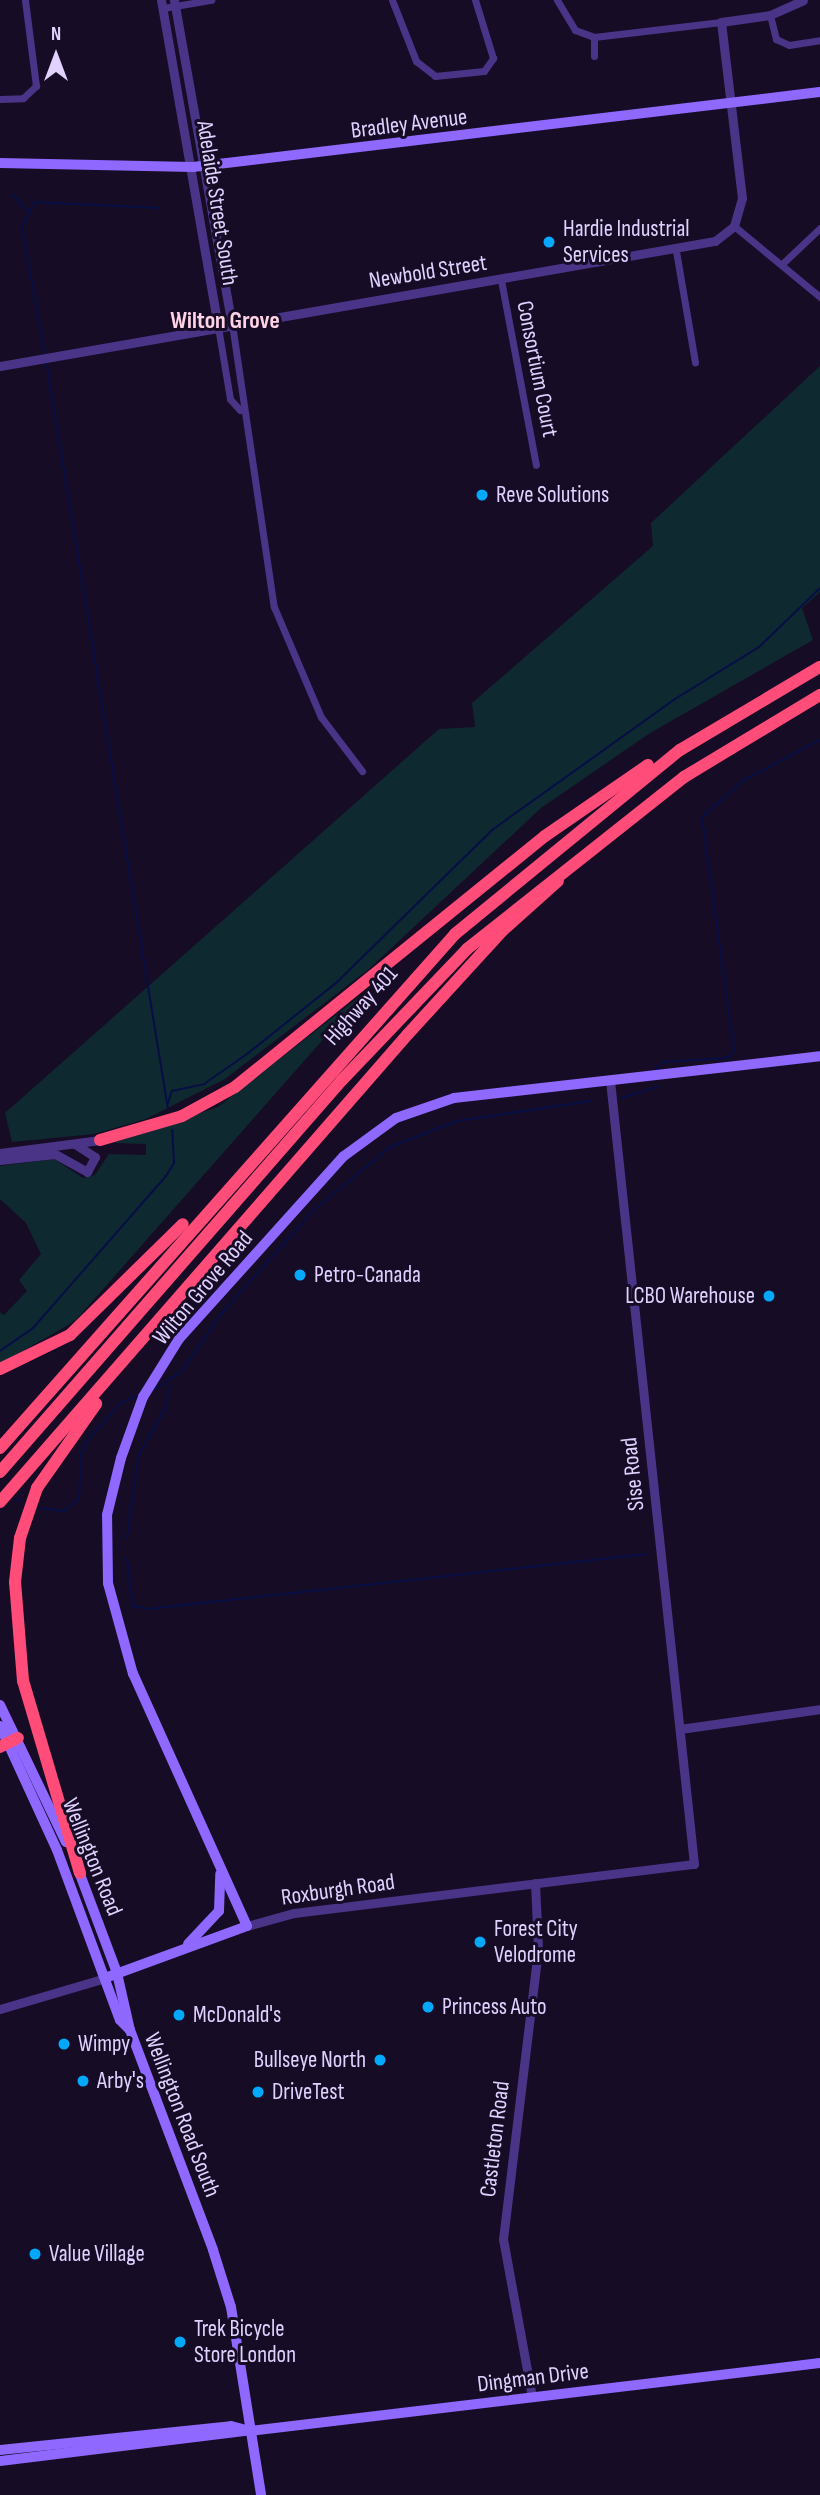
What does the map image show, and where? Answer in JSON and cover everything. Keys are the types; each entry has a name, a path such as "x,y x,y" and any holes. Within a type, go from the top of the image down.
{"highway":[{"name":"Highway 401","path":"0,1448 208,1205 454,934 680,750 820,667"},
{"name":"Highway 401","path":"0,1472 342,1080 467,949 580,854 684,777 820,695"},
{"path":"100,1140 182,1116 235,1087 545,836 680,750"},
{"path":"0,1502 502,931 580,854"},
{"path":"0,1369 70,1335 208,1205"},
{"path":"80,1873 23,1681 16,1638 17,1560 37,1488 142,1339"}],"main road":[{"name":"Bradley Avenue","path":"0,163 206,166 820,92"},
{"name":"Wilton Grove Road","path":"247,1926 129,1664 108,1583 107,1515 144,1396 179,1339 326,1176 396,1118 454,1098 820,1056"},
{"name":"Wellington Road","path":"0,1705 9,1743 80,1873 117,1973 130,2030"},
{"name":"Wellington Road South","path":"0,1726 104,1978 130,2030 230,2307 261,2495"},
{"path":"182,1949 219,1911 220,1865"},
{"name":"Roxburgh Road","path":"104,1978 247,1926"},
{"name":"Dingman Drive","path":"0,2461 820,2363"},
{"name":"Dingman Drive","path":"0,2451 231,2426 250,2431"}],"street":[{"path":"0,99 23,98 36,86 25,0"},
{"path":"162,4 211,0"},
{"path":"392,0 416,61 436,76 484,71 493,58 475,0"},
{"path":"557,0 575,30 594,37 770,15 803,0"},
{"name":"Adelaide Street South","path":"162,4 193,167 230,399 240,410"},
{"name":"Adelaide Street South","path":"175,4 206,166 244,397 240,410 268,581 288,649 328,730 362,771"},
{"path":"770,15 776,39 789,45 820,40"},
{"path":"721,22 742,198 734,226 783,263 820,297"},
{"path":"594,37 594,56"},
{"name":"Newbold Street","path":"0,366 232,324 676,251 715,241 734,226"},
{"path":"783,263 820,228"},
{"path":"676,251 695,362"},
{"name":"Consortium Court","path":"501,280 536,465"},
{"name":"Sise Road","path":"610,1080 694,1864"},
{"path":"0,1153 100,1140"},
{"path":"0,1160 55,1154 87,1172 95,1157 75,1144"},
{"path":"680,1729 820,1709"},
{"name":"Roxburgh Road","path":"247,1926 294,1913 694,1864"},
{"name":"Castleton Road","path":"532,2397 503,2239 539,1941 535,1883"},
{"name":"Roxburgh Road","path":"0,2009 104,1978"}],"shaded area":[{"path":"820,366 820,592 802,608 813,640 650,733 541,808 369,969 225,1079 146,1119 94,1134 12,1142 5,1113 439,729 475,727 472,703 653,546 651,523"},
{"path":"364,993 75,1321 0,1364 0,1312 4,1315 27,1291 19,1280 41,1254 26,1223 0,1199 0,1166 54,1159 83,1178 95,1175 109,1154 146,1155 146,1144 113,1143 218,1107"}],"waterway":[{"path":"13,195 29,212"},
{"path":"45,355 22,227 35,202 159,208"},
{"path":"46,360 168,1109"},
{"path":"168,1103 172,1091 204,1084 247,1054 336,983 492,830 675,699 759,647 820,588"},
{"path":"656,1069 663,1062 728,1058 734,1051 702,817 744,780 820,740"},
{"path":"621,1098 658,1087"},
{"path":"153,1390 182,1371 221,1314 315,1209 390,1147 457,1121 591,1101"},
{"path":"0,1351 33,1328 166,1176 174,1163 172,1130"},
{"path":"127,1538 138,1457 167,1405 168,1385"},
{"path":"40,1508 64,1511 79,1499 81,1455 89,1438 122,1402 138,1396"},
{"path":"15,1499 20,1500"},
{"path":"127,1558 133,1606 148,1609 647,1554"}],"place":[{"name":"Hardie Industrial Services","path":"549,242"},
{"name":"Reve Solutions","path":"482,495"},
{"name":"Petro-Canada","path":"300,1275"},
{"name":"LCBO Warehouse","path":"769,1296"},
{"name":"Forest City Velodrome","path":"480,1942"},
{"name":"Princess Auto","path":"428,2007"},
{"name":"McDonald's","path":"179,2015"},
{"name":"Wimpy","path":"64,2044"},
{"name":"Bullseye North","path":"380,2060"},
{"name":"Arby's","path":"83,2081"},
{"name":"DriveTest","path":"258,2092"},
{"name":"Value Village","path":"35,2254"},
{"name":"Trek Bicycle Store London","path":"180,2342"}],"district":[{"name":"Wilton Grove","path":"225,321"}]}
